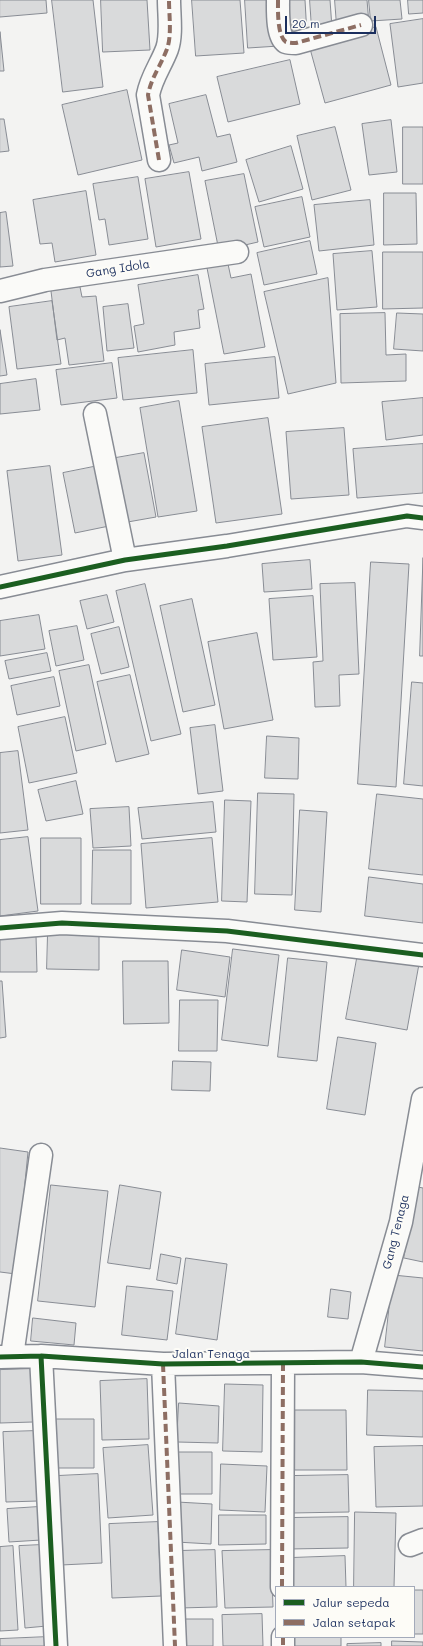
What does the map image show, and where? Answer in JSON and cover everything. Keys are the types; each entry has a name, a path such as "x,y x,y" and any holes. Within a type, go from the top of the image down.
{"street":[{"path":"159,160 148,95 154,76 167,48 170,31 169,0"},
{"path":"278,0 281,34 284,40 288,43 296,43 361,24"},
{"name":"Gang Idola","path":"0,291 45,280 237,252"},
{"path":"95,414 125,560"},
{"path":"0,587 125,560 227,546 407,516 423,518"},
{"path":"0,928 62,922 212,930 423,955"},
{"name":"Gang Tenaga","path":"361,1362 401,1222 423,1099"},
{"path":"6,1357 41,1155"},
{"path":"41,1356 56,1646"},
{"name":"Jalan Tenaga","path":"6,1357 41,1356 163,1364 283,1364 361,1362 423,1367"},
{"path":"163,1364 175,1646"},
{"path":"282,1586 283,1364"}],"building":[{"path":"0,0 46,0 47,13 0,17"},
{"path":"52,0 93,0 103,87 63,92"},
{"path":"101,0 147,0 150,50 103,52"},
{"path":"192,0 240,0 244,53 196,56"},
{"path":"245,0 276,0 279,46 248,48"},
{"path":"285,0 305,0 307,35 287,37"},
{"path":"310,0 330,0 332,28 312,29"},
{"path":"335,0 367,0 369,24 337,26"},
{"path":"369,0 400,0 402,19 371,21"},
{"path":"408,0 423,0 423,13 409,14"},
{"path":"423,19 423,83 398,87 390,24"},
{"path":"376,27 391,85 325,103 309,45"},
{"path":"0,32 4,71 0,71"},
{"path":"290,60 300,104 228,122 217,77"},
{"path":"127,90 142,160 78,175 62,105"},
{"path":"206,95 217,137 230,134 237,162 202,171 199,157 174,163 169,145 178,143 169,104"},
{"path":"0,119 4,119 9,151 0,152"},
{"path":"391,120 397,172 369,175 362,124"},
{"path":"335,127 351,190 312,200 297,136"},
{"path":"403,127 423,127 423,184 403,184"},
{"path":"291,146 303,189 259,202 246,160"},
{"path":"189,172 201,239 156,247 145,179"},
{"path":"244,174 258,242 219,251 205,181"},
{"path":"138,177 148,239 109,245 105,219 99,220 93,184"},
{"path":"86,191 96,255 55,262 52,243 40,244 33,200"},
{"path":"384,193 416,193 417,244 384,245"},
{"path":"302,197 310,237 264,247 255,207"},
{"path":"370,200 374,245 319,251 314,205"},
{"path":"6,212 13,266 0,267 0,213"},
{"path":"310,241 317,274 264,285 257,253"},
{"path":"372,251 377,307 337,310 333,254"},
{"path":"383,252 423,252 423,308 383,309"},
{"path":"228,264 231,278 251,274 265,347 224,354 207,268"},
{"path":"198,275 204,309 198,310 200,328 174,332 175,345 138,352 134,326 144,324 138,285"},
{"path":"328,278 336,383 288,394 264,292"},
{"path":"80,287 82,297 96,296 104,361 69,365 65,338 57,340 51,291"},
{"path":"52,301 61,364 17,369 9,307"},
{"path":"128,304 134,348 107,351 103,307"},
{"path":"385,313 386,355 406,354 406,381 341,383 340,314"},
{"path":"397,313 423,314 423,351 394,349"},
{"path":"0,330 7,375 0,376"},
{"path":"193,350 197,393 123,400 118,358"},
{"path":"275,357 279,398 209,405 205,364"},
{"path":"112,363 117,398 61,405 56,370"},
{"path":"36,379 40,410 0,414 0,384"},
{"path":"423,398 423,435 386,440 382,402"},
{"path":"179,401 197,511 158,517 140,408"},
{"path":"268,418 282,514 216,523 202,427"},
{"path":"344,428 349,495 291,499 286,432"},
{"path":"423,444 423,493 357,498 353,449"},
{"path":"144,453 156,517 122,523 110,459"},
{"path":"103,465 114,525 75,533 63,473"},
{"path":"50,466 62,555 18,561 7,471"},
{"path":"423,558 423,656 420,656"},
{"path":"310,560 312,589 264,592 262,564"},
{"path":"371,562 409,564 396,787 358,784"},
{"path":"355,583 359,674 339,675 340,706 315,707 313,662 323,661 320,584"},
{"path":"145,584 181,734 151,741 116,591"},
{"path":"107,595 114,622 87,629 80,601"},
{"path":"313,596 317,657 273,660 269,599"},
{"path":"192,599 215,705 183,712 160,606"},
{"path":"39,615 45,649 0,656 0,621"},
{"path":"77,626 84,660 56,666 49,631"},
{"path":"119,627 129,667 101,674 91,634"},
{"path":"257,633 273,720 224,729 208,642"},
{"path":"47,653 51,671 9,679 5,661"},
{"path":"89,665 106,744 76,751 59,671"},
{"path":"130,675 149,754 116,762 97,682"},
{"path":"54,677 60,706 17,715 11,686"},
{"path":"412,682 423,683 423,786 404,784"},
{"path":"65,717 77,773 29,783 18,727"},
{"path":"215,725 223,791 198,794 190,728"},
{"path":"267,736 299,738 298,779 265,778"},
{"path":"18,751 28,830 0,833 0,753"},
{"path":"76,781 83,814 46,821 38,790"},
{"path":"258,793 294,794 292,895 255,894"},
{"path":"377,794 423,799 423,875 369,869"},
{"path":"225,800 251,801 247,902 222,901"},
{"path":"213,802 216,832 142,839 138,808"},
{"path":"129,807 131,846 93,848 90,809"},
{"path":"300,810 327,812 321,912 295,910"},
{"path":"28,837 38,911 0,916 0,840"},
{"path":"41,838 81,838 81,904 41,904"},
{"path":"212,838 218,902 146,908 141,844"},
{"path":"93,850 131,850 131,904 92,904"},
{"path":"369,877 423,884 423,923 365,916"},
{"path":"48,932 99,933 99,970 47,969"},
{"path":"36,935 37,972 0,972 0,936"},
{"path":"233,949 279,955 268,1046 222,1040"},
{"path":"182,950 230,957 225,997 177,990"},
{"path":"358,953 419,964 407,1030 346,1019"},
{"path":"288,958 327,962 317,1061 278,1057"},
{"path":"123,961 168,961 169,1023 124,1024"},
{"path":"0,981 2,981 6,1037 0,1038"},
{"path":"180,1000 218,1000 217,1051 179,1051"},
{"path":"338,1037 376,1043 365,1115 327,1109"},
{"path":"173,1061 211,1062 210,1091 172,1090"},
{"path":"0,1148 28,1152 16,1274 0,1272"},
{"path":"51,1185 108,1191 95,1307 38,1301"},
{"path":"120,1185 161,1192 150,1269 108,1263"},
{"path":"418,1187 423,1188 423,1262 404,1258"},
{"path":"161,1254 181,1258 177,1284 157,1280"},
{"path":"186,1258 227,1264 217,1340 176,1334"},
{"path":"393,1275 423,1278 423,1351 385,1347"},
{"path":"127,1286 173,1291 167,1340 122,1335"},
{"path":"331,1289 351,1292 348,1319 328,1317"},
{"path":"33,1318 76,1323 74,1345 31,1341"},
{"path":"31,1369 33,1422 0,1423 0,1370"},
{"path":"147,1379 149,1439 102,1440 100,1381"},
{"path":"225,1384 263,1385 262,1452 223,1451"},
{"path":"368,1390 423,1391 423,1437 367,1435"},
{"path":"179,1403 219,1406 218,1443 177,1442"},
{"path":"295,1410 346,1410 347,1470 295,1470"},
{"path":"55,1419 94,1419 94,1468 55,1468"},
{"path":"36,1431 38,1501 6,1502 3,1432"},
{"path":"148,1445 153,1515 108,1518 103,1448"},
{"path":"423,1446 423,1506 376,1507 374,1447"},
{"path":"177,1452 212,1452 212,1494 177,1494"},
{"path":"221,1464 267,1466 265,1512 220,1510"},
{"path":"98,1474 102,1563 61,1565 57,1476"},
{"path":"348,1475 349,1512 291,1513 290,1476"},
{"path":"177,1502 212,1504 211,1544 176,1542"},
{"path":"38,1507 41,1540 9,1542 7,1509"},
{"path":"355,1512 396,1513 394,1586 354,1586"},
{"path":"219,1515 266,1515 266,1544 219,1545"},
{"path":"348,1517 348,1548 288,1549 288,1518"},
{"path":"158,1522 161,1596 112,1598 109,1524"},
{"path":"41,1545 47,1626 25,1628 19,1546"},
{"path":"13,1546 18,1630 0,1631 0,1547"},
{"path":"215,1550 217,1607 179,1608 177,1551"},
{"path":"271,1550 273,1607 225,1608 222,1551"},
{"path":"345,1556 346,1586 290,1586 290,1558"},
{"path":"415,1590 423,1590 423,1634 415,1634"},
{"path":"262,1614 263,1646 223,1646 222,1615"},
{"path":"185,1619 213,1619 213,1646 184,1646"},
{"path":"47,1637 48,1646 0,1646 0,1639"},
{"path":"294,1638 341,1638 341,1646 295,1646"},
{"path":"392,1641 423,1642 423,1646 392,1646"},
{"path":"381,1643 381,1646 347,1646 347,1644"}],"marked path":[{"path":"159,160 148,95 151,83 165,55 169,43 169,0"},
{"path":"278,0 278,16 281,34 283,39 289,43 296,43 361,25"},
{"path":"163,1364 175,1646"},
{"path":"282,1586 283,1364"},
{"path":"283,1638 283,1646"}],"cycle path":[{"path":"0,587 125,560 227,546 407,516 423,518"},
{"path":"0,928 62,923 227,931 423,955"},
{"path":"41,1356 56,1646"},
{"path":"0,1357 41,1356 163,1364 361,1362 423,1367"}]}
